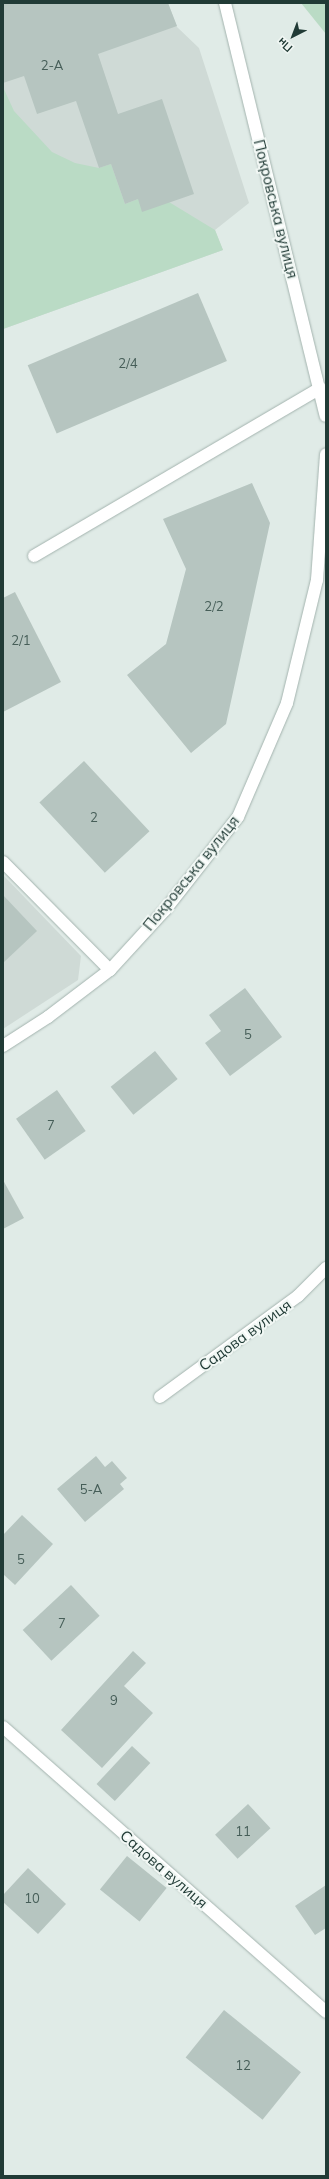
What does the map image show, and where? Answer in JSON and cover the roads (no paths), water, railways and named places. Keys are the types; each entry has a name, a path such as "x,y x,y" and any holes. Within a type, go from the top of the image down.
{"street":[{"name":"Покровська вулиця","path":"225,3 326,416"},
{"path":"34,556 320,388"},
{"name":"Покровська вулиця","path":"3,1046 48,1017 110,970 165,910 238,817 287,703 317,580 326,454"},
{"path":"3,862 110,970"},
{"name":"Садова вулиця","path":"160,1397 298,1296 326,1268"},
{"name":"Садова вулиця","path":"3,1727 326,2012"}]}
